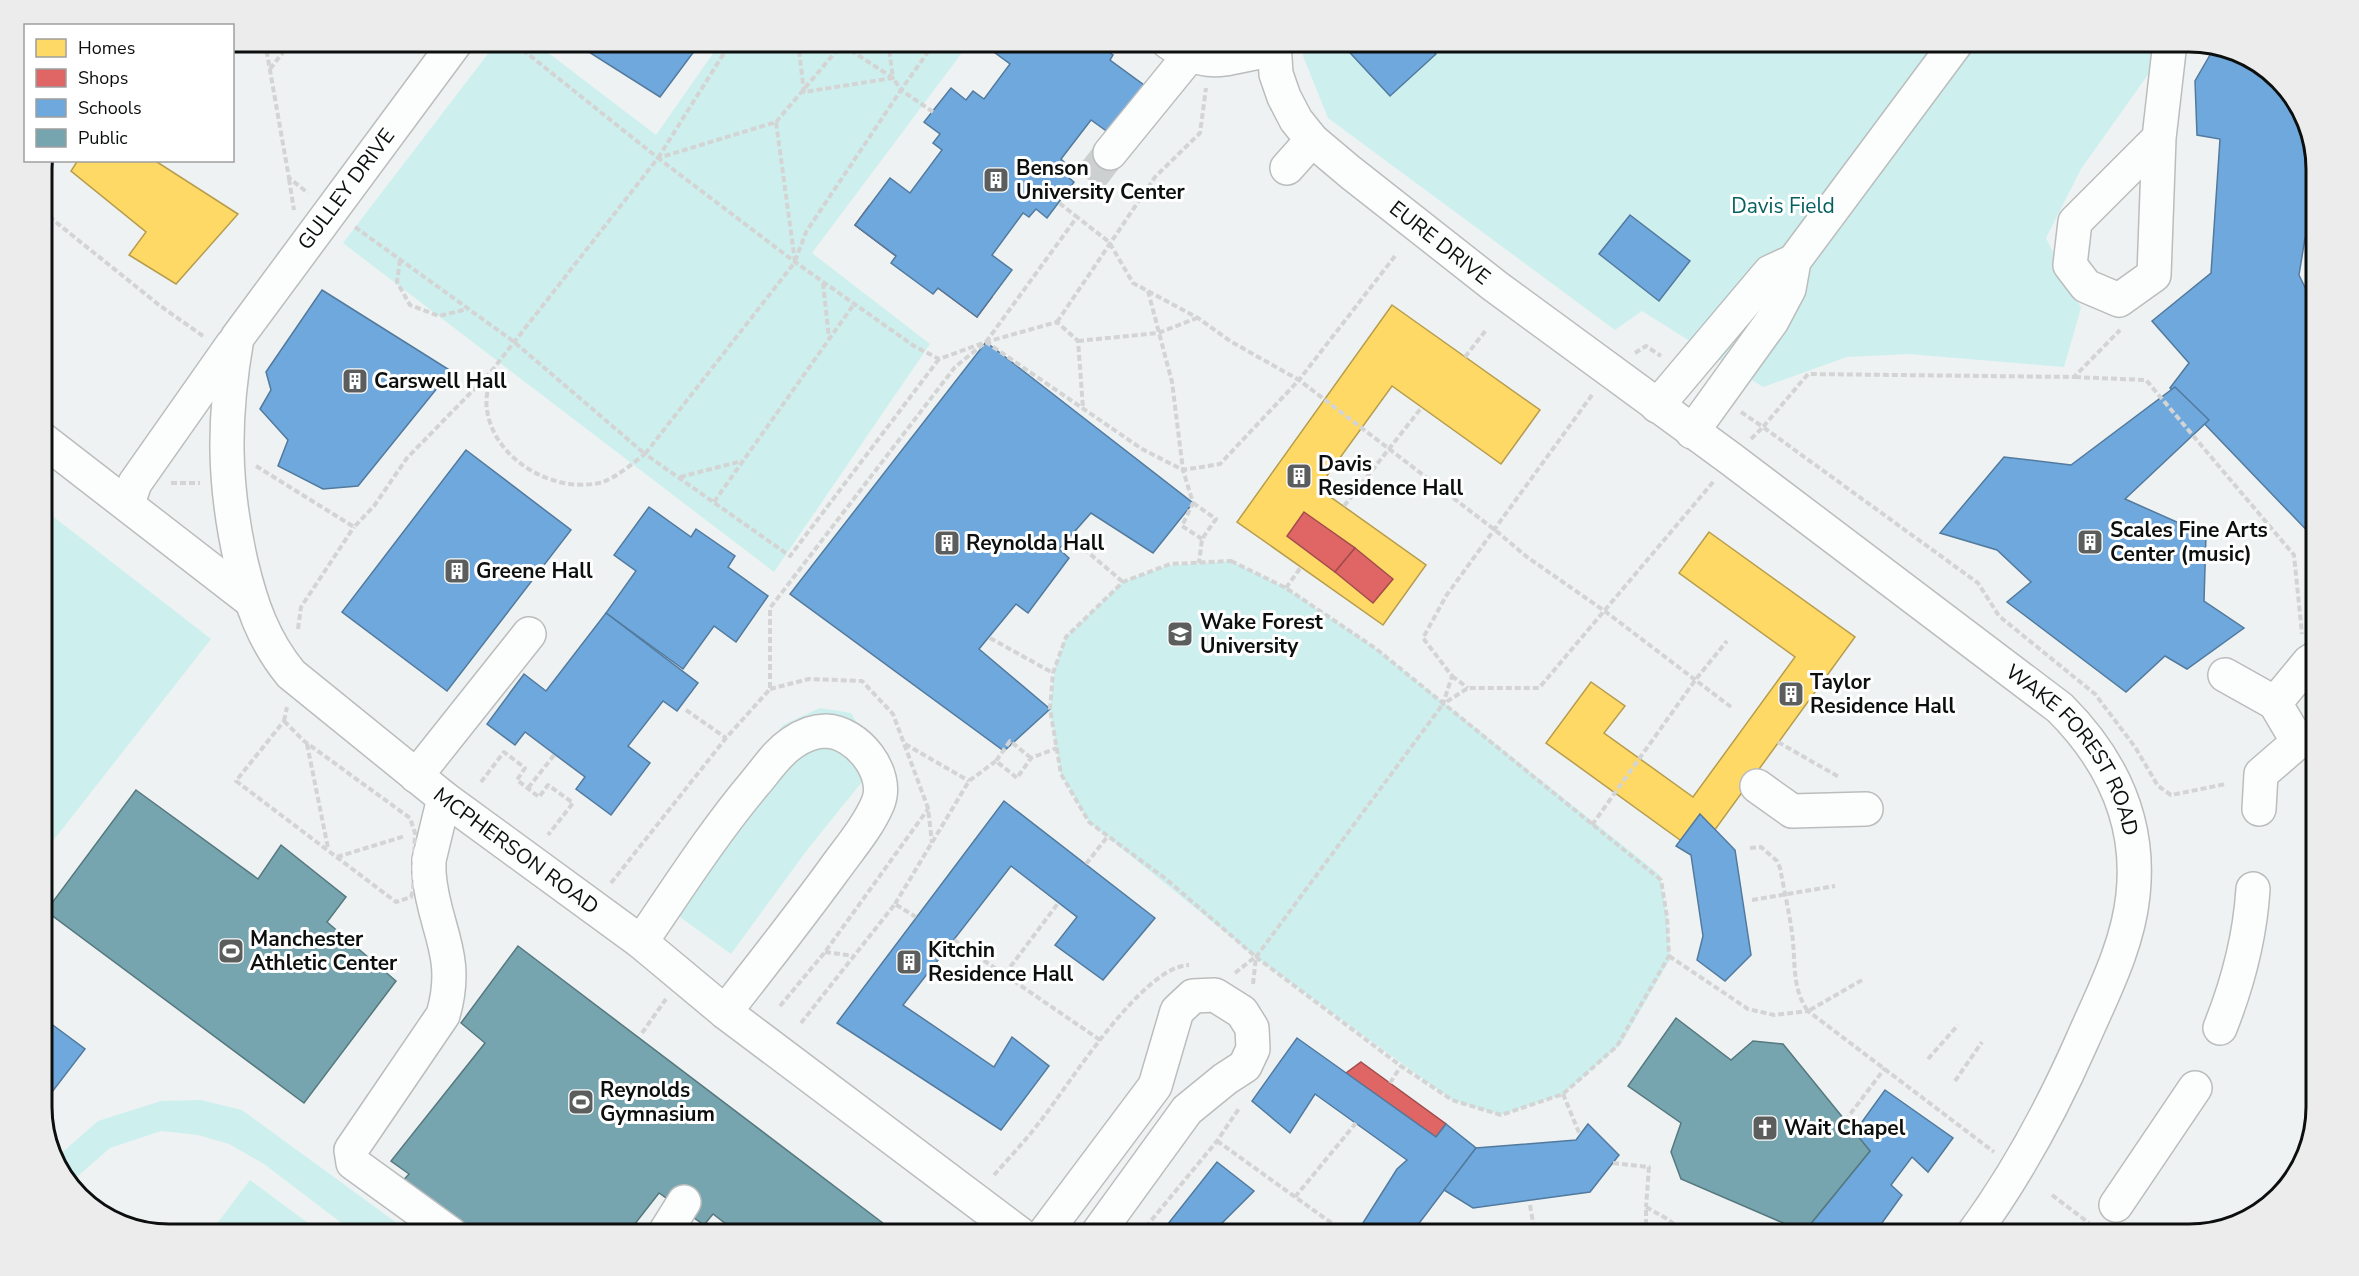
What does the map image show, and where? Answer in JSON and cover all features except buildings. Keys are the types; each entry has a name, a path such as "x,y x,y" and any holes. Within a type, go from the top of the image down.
{"street":[{"path":"1110,153 1176,52"},
{"path":"1190,52 1220,61 1251,52"},
{"name":"EURE DRIVE","path":"1274,52 1276,74 1284,97 1312,140 1486,279 1658,406"},
{"path":"1692,432 1772,321 1789,289 1794,261 1949,52"},
{"path":"2159,138 2075,222 2070,265 2086,286 2119,300 2154,275 2159,138 2169,52"},
{"name":"GULLEY DRIVE","path":"131,493 232,345 448,53"},
{"path":"1287,168 1312,140"},
{"path":"1658,406 1770,272 1794,261"},
{"name":"GULLEY DRIVE","path":"232,345 230,379 250,600"},
{"name":"WAKE FOREST ROAD","path":"1658,406 2060,708 2086,734 2100,754 2121,798 2131,836 2134,873 2133,897 2125,932 2109,979 2064,1082 2009,1185 1981,1223"},
{"name":"MCPHERSON ROAD","path":"53,446 131,493 250,600 266,639 291,674 444,798 641,942 725,1012 1005,1223"},
{"path":"416,776 529,634"},
{"path":"2275,703 2306,667"},
{"path":"2225,675 2275,703 2306,736"},
{"path":"641,942 727,816 783,750 808,734 829,731 857,746 874,762 880,777 881,788 878,802 849,849 782,941 725,1012"},
{"path":"2259,809 2261,774 2306,740"},
{"path":"1757,786 1792,811 1866,809"},
{"path":"436,1223 353,1162 350,1155 351,1150 443,1015 448,999 449,957 429,873 431,852 444,798"},
{"path":"2220,1028 2231,1002 2250,932 2253,889"},
{"path":"1052,1223 1155,1086 1178,1011 1193,996 1215,995 1229,1001 1242,1012 1252,1028 1253,1049 1245,1066 1187,1110 1105,1223"},
{"path":"2116,1205 2195,1088"},
{"path":"671,1223 684,1202"}],"path":[{"path":"267,53 289,178 513,341 645,454 790,556 939,359 986,342 1057,322 1155,177 1200,133 1206,84"},
{"path":"270,69 282,53"},
{"path":"527,53 658,158 823,283 914,346 939,359"},
{"path":"284,721 307,743 410,818 416,833 413,890 405,901 396,902 236,781 284,721 301,607 354,527 375,506 407,458 490,373 658,158 724,53"},
{"path":"799,53 804,92"},
{"path":"658,158 776,122 804,92 834,53"},
{"path":"855,53 893,78 901,90 933,111"},
{"path":"889,53 893,78"},
{"path":"490,373 486,410 499,445 525,467 561,483 603,482 645,454 795,262 806,232 927,53"},
{"path":"804,92 893,78"},
{"path":"776,122 795,262"},
{"path":"1059,203 1109,242 1133,283 1198,318 1230,341 1299,380 1527,557 1606,612 1731,707"},
{"path":"610,884 726,738 770,689 770,608 955,367 986,342 1077,218"},
{"path":"53,220 159,305 232,345"},
{"path":"986,342 1142,449 1184,470 1220,464 1299,380 1395,256"},
{"path":"400,260 397,282 410,305 439,316 468,309"},
{"path":"823,283 829,340"},
{"path":"1148,290 1172,382 1184,470 1192,503 1182,526 1202,539"},
{"path":"2074,377 2133,316 2119,300"},
{"path":"714,502 854,304"},
{"path":"1078,341 1158,333 1198,318"},
{"path":"1057,322 1078,341 1083,408"},
{"path":"1465,357 1486,330"},
{"path":"1468,688 1452,676 1423,638 1446,596 1609,370 1647,346 1687,374"},
{"path":"1443,704 1468,688 1539,688 1606,612 1731,459 1763,427 1808,374 2146,380 2294,555 2299,623 2306,641"},
{"path":"1719,396 1977,583 2000,616 2095,694 2135,747 2158,786 2170,795 2226,784"},
{"path":"1344,506 1422,407"},
{"path":"679,477 743,461"},
{"path":"131,493 239,473 354,527"},
{"path":"1192,503 1216,519 1202,539 1199,563"},
{"path":"1070,537 1123,582"},
{"path":"1231,561 1286,588 1375,648 1661,880 1667,917 1669,956 1617,1046 1563,1094 1501,1115 1452,1100 1401,1066 1256,957 1166,879 1089,822 1061,774 1050,709 1053,673 1066,637 1123,582 1170,564 1199,563 1231,561"},
{"path":"1286,588 1301,567"},
{"path":"990,638 1053,673"},
{"path":"1592,825 1696,679 1727,641"},
{"path":"1235,973 1256,957 1443,704 1452,676"},
{"path":"686,710 726,738"},
{"path":"801,1023 895,904 969,781 996,761 1010,741 1031,758"},
{"path":"1778,742 1839,777"},
{"path":"307,743 328,849"},
{"path":"904,744 969,781"},
{"path":"996,761 1017,778 1031,758 1057,748"},
{"path":"481,783 504,752 525,768 517,780 539,797 549,785 573,803 549,836"},
{"path":"528,788 555,754"},
{"path":"780,1006 825,952 928,808"},
{"path":"337,857 416,833"},
{"path":"1086,864 1108,836"},
{"path":"1750,848 1761,847 1777,861 1793,934 1797,989 1799,998 1808,1011 2003,1158"},
{"path":"1752,900 1835,886"},
{"path":"1005,974 1059,902"},
{"path":"895,904 916,917"},
{"path":"954,940 1100,1041"},
{"path":"825,952 854,956"},
{"path":"1669,956 1748,1009 1774,1015 1808,1011 1864,979"},
{"path":"1253,984 1256,957"},
{"path":"994,1175 1041,1121 1100,1041 1147,986 1177,965 1198,964"},
{"path":"1227,968 1253,984 1258,994"},
{"path":"642,1033 670,993"},
{"path":"1928,1059 1958,1025"},
{"path":"1955,1081 1982,1042"},
{"path":"1390,1083 1401,1066"},
{"path":"1845,1121 1885,1068"},
{"path":"1563,1094 1580,1135"},
{"path":"1149,1223 1217,1141 1244,1101"},
{"path":"1295,1197 1356,1123"},
{"path":"1217,1141 1332,1223"},
{"path":"1612,1163 1649,1167 1646,1223"},
{"path":"2052,1195 2089,1223"},
{"path":"1530,1206 1533,1223"},
{"path":"1646,1207 1672,1223"}],"green space":[{"name":"Davis Field","path":"1303,52 2158,52 2157,62 2081,169 2046,238 2081,308 2064,367 1909,354 1847,357 1763,387 1642,311 1615,330 1328,118"},
{"path":"489,53 548,53 656,135 714,53 962,53 812,253 930,344 774,572 343,243"},
{"path":"53,517 211,639 53,841"},
{"path":"1231,561 1286,588 1375,648 1660,875 1667,917 1670,959 1621,1044 1563,1094 1501,1115 1452,1100 1256,957 1089,822 1061,774 1050,709 1055,668 1066,637 1123,582 1166,566"},
{"path":"820,708 851,713 868,741 870,772 807,850 731,954 651,896 783,725"},
{"path":"201,1100 242,1110 397,1223 342,1223 264,1164 229,1144 198,1135 161,1131 110,1148 77,1177 63,1152 98,1121 161,1101"},
{"path":"250,1180 308,1223 217,1223"}],"tunnel":[{"path":"1089,180 1110,153"}],"place":[{"name":"Benson University Center","path":"996,180"},
{"name":"Carswell Hall","path":"355,381"},
{"name":"Davis Residence Hall","path":"1299,476"},
{"name":"Scales Fine Arts Center (music)","path":"2090,542"},
{"name":"Reynolda Hall","path":"947,543"},
{"name":"Greene Hall","path":"457,571"},
{"name":"Wake Forest University","path":"1180,634"},
{"name":"Taylor Residence Hall","path":"1791,694"},
{"name":"Manchester Athletic Center","path":"231,951"},
{"name":"Kitchin Residence Hall","path":"909,962"},
{"name":"Reynolds Gymnasium","path":"581,1102"},
{"name":"Wait Chapel","path":"1765,1128"}]}
